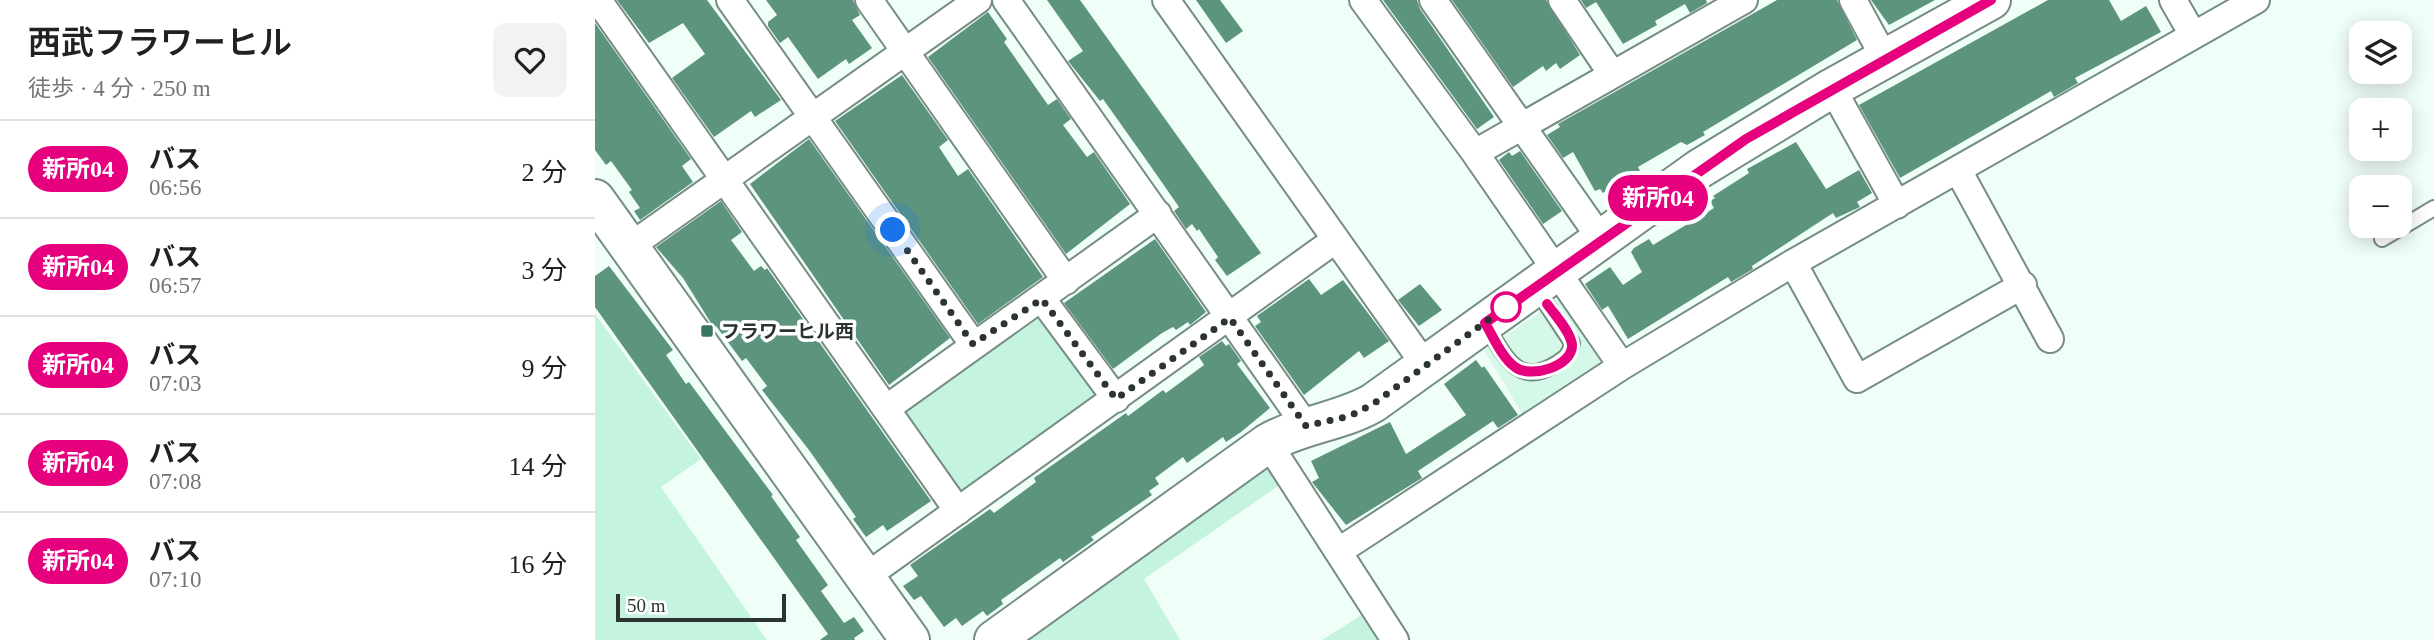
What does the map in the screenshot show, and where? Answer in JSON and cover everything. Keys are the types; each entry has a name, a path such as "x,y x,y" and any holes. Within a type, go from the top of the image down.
{"street":[{"path":"598,0 958,511"},
{"path":"730,0 973,344"},
{"path":"869,0 1066,281"},
{"path":"629,247 978,0"},
{"path":"1006,0 1306,426"},
{"path":"1166,0 1425,365"},
{"path":"1363,0 1475,153 1546,278 1622,366"},
{"path":"1433,0 1523,124 1601,239"},
{"path":"1562,0 1612,74"},
{"path":"1853,0 1885,59"},
{"path":"994,640 1269,443 1306,426 1350,416 1373,404 1699,169 1832,88 1991,0"},
{"path":"2173,0 2193,35"},
{"path":"1339,551 1622,366 1793,263 2256,0"},
{"path":"1475,153 1730,3"},
{"path":"1832,88 1897,205"},
{"path":"1958,170 2023,285 2050,339"},
{"path":"595,199 910,640"},
{"path":"887,408 1158,214"},
{"path":"864,578 1230,318 1335,240"},
{"path":"1793,263 1857,379 2023,285"},
{"path":"1042,299 1116,399"},
{"path":"1269,443 1395,640"}],"lane":[{"path":"2382,239 2434,208"},
{"path":"1485,323 1509,361 1526,373 1545,371 1567,357 1572,343 1546,278"}],"shaded area":[{"path":"1562,297 1606,359 1603,370 1526,420 1484,350"},
{"path":"1036,313 1099,390 1097,401 967,493 957,492 905,420 905,411"},
{"path":"595,314 701,459 661,487 767,640 595,640"},
{"path":"1272,465 1281,484 1144,579 1180,640 1027,640"},
{"path":"1365,613 1382,640 1322,640"}],"building":[{"path":"617,0 707,0 781,100 755,117 751,111 714,137 672,78 705,54 683,23 649,43"},
{"path":"766,0 853,0 860,15 852,20 872,48 849,64 846,59 818,79 788,37 780,43 768,26 768,22 777,15"},
{"path":"1047,0 1080,0 1261,253 1227,276 1215,260 1218,257 1199,229 1197,231 1192,224 1186,229 1174,211 1179,207 1147,161 1103,99 1100,101 1068,61 1083,51"},
{"path":"1196,0 1220,0 1243,31 1226,43"},
{"path":"1383,0 1417,0 1420,9 1494,117 1477,129"},
{"path":"1452,0 1546,0 1580,55 1560,69 1556,63 1546,71 1543,66 1513,87"},
{"path":"1581,0 1706,0 1707,3 1690,13 1685,4 1655,21 1657,25 1623,44 1596,2 1586,8"},
{"path":"1777,0 1837,0 1857,40 1703,132 1705,135 1687,145 1681,142 1638,167 1640,171 1603,193 1600,189 1595,191 1573,152 1563,158 1547,135 1560,127 1558,124"},
{"path":"1871,0 1935,0 1889,25"},
{"path":"2048,0 2109,0 2121,21 2146,6 2161,32 2075,78 2078,83 2054,97 2051,91 1900,178 1859,105"},
{"path":"988,12 1007,39 1004,42 1048,105 1057,99 1071,119 1063,125 1087,157 1094,152 1130,204 1066,254 928,57"},
{"path":"595,23 691,159 682,166 693,182 640,220 634,211 640,208 629,192 632,190 611,161 606,165 595,150"},
{"path":"902,75 948,140 939,147 958,176 968,169 1043,277 978,324 835,121"},
{"path":"809,139 950,338 889,385 750,184"},
{"path":"1796,142 1826,189 1859,170 1872,193 1857,202 1860,207 1836,218 1833,213 1752,266 1753,269 1731,282 1728,277 1628,339 1608,306 1602,310 1585,284 1610,267 1623,285 1642,272 1631,252 1634,248 1649,239 1653,245 1714,208 1710,201 1715,198 1713,196 1749,173 1747,169"},
{"path":"1520,151 1562,211 1543,224 1499,160 1509,152 1512,156"},
{"path":"721,201 742,232 731,240 754,271 761,266 765,270 767,268 931,501 887,531 883,525 866,537 853,519 856,517 809,450 762,390 767,386 746,358 742,361 716,326 714,328 683,278 656,247"},
{"path":"1155,239 1206,312 1190,325 1188,322 1176,330 1173,327 1162,333 1113,369 1064,303"},
{"path":"609,266 673,350 666,355 686,384 689,382 773,495 771,496 800,537 796,540 828,585 821,591 844,623 854,617 864,631 854,638 855,640 820,640 828,634 595,307 595,276"},
{"path":"1309,279 1321,295 1343,280 1389,341 1364,358 1359,351 1304,395 1255,326 1261,322 1257,316"},
{"path":"1420,284 1442,310 1419,326 1398,300"},
{"path":"1222,341 1226,346 1229,344 1241,361 1237,364 1270,408 1226,442 1223,437 1187,463 1183,457 1155,478 1159,484 1149,491 1152,495 1091,537 1094,540 1063,562 1060,558 1001,600 1003,604 987,616 983,611 962,626 956,618 944,627 921,596 914,600 903,586 918,576 910,565 990,509 994,513 1036,482 1034,478 1126,413 1128,416 1163,390 1166,393 1204,365 1199,357"},
{"path":"1476,360 1482,368 1484,366 1518,415 1498,428 1493,421 1418,471 1422,478 1346,525 1312,482 1319,478 1311,461 1390,422 1406,454 1466,415 1444,384"}],"bus line":[{"name":"新所04","path":"1547,304 1570,339 1571,351 1567,357 1545,371 1526,373 1515,368 1509,361 1485,323 1699,169 1832,88 1991,0"}],"place":[{"name":"フラワーヒル西","path":"707,331"}],"route":[{"path":"893,230 973,344 1042,299 1116,399 1230,318 1306,426 1350,416 1373,404 1506,307"}]}
